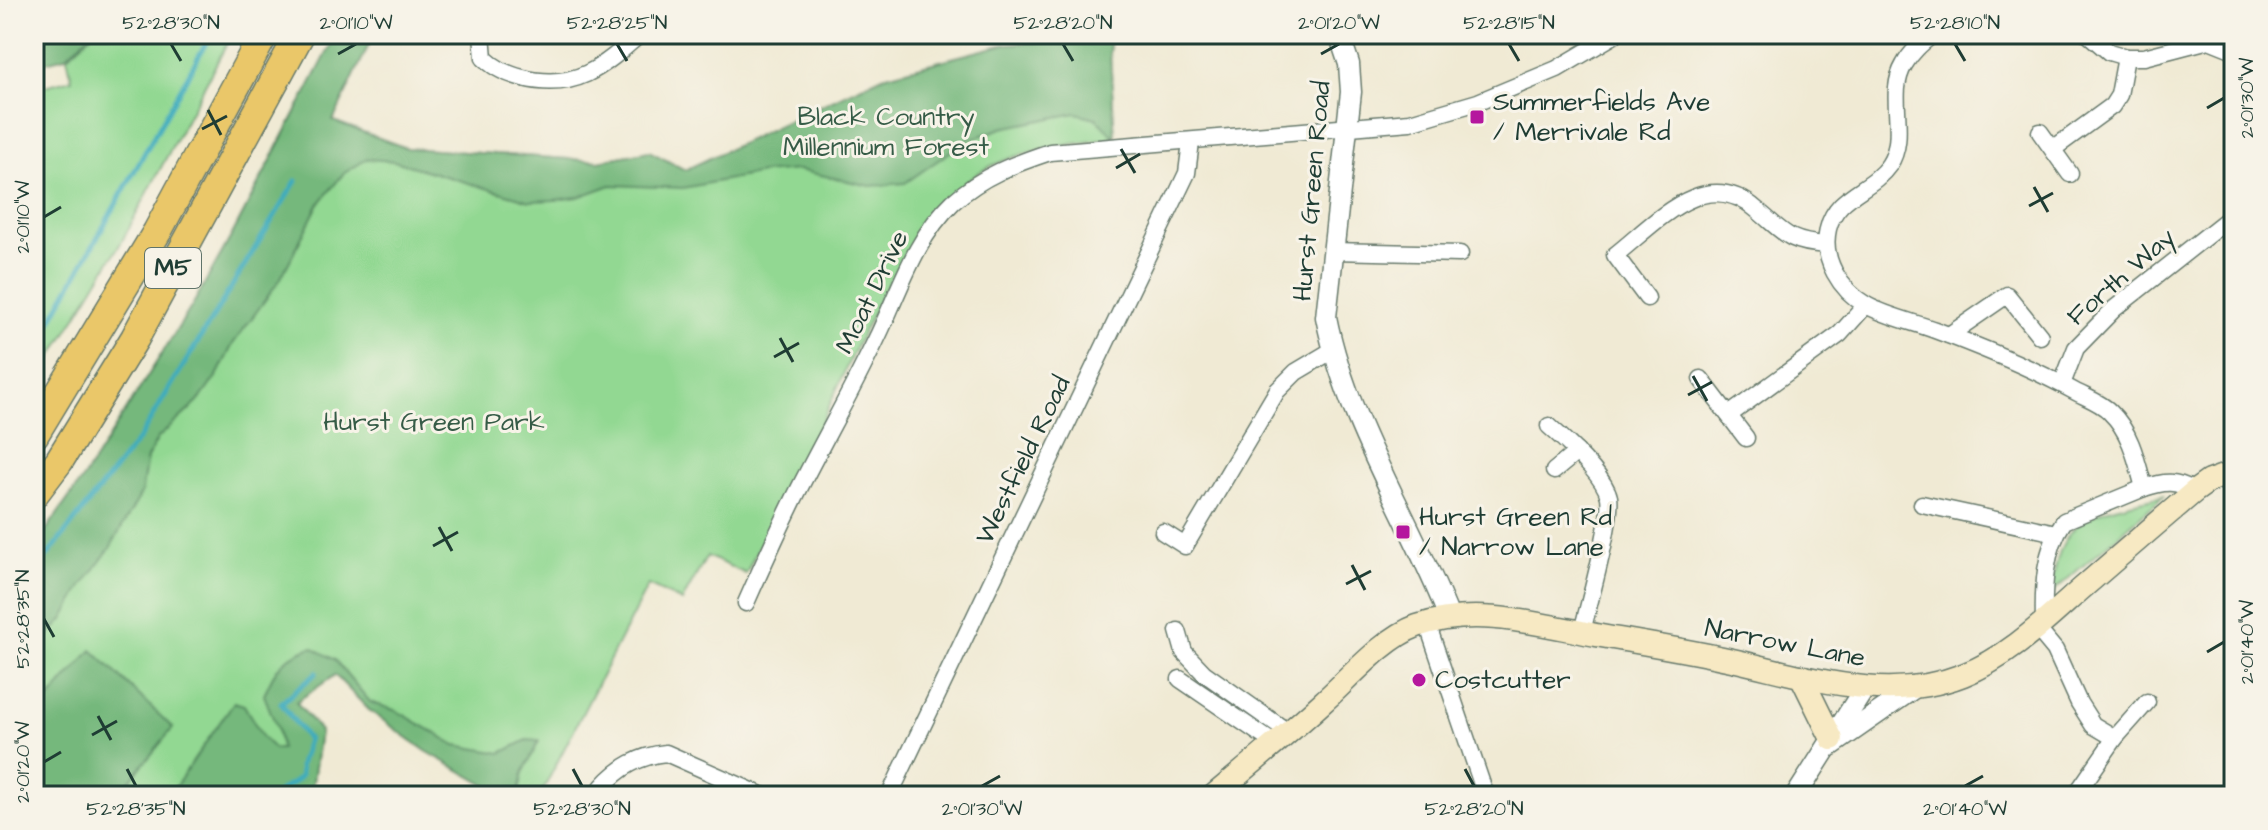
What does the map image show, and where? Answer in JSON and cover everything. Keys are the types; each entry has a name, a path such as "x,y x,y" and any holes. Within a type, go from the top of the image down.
{"highway":[{"name":"M5","path":"34,435 157,232 264,34"},
{"name":"M5","path":"34,494 59,461 135,338 300,34"}],"main road":[{"name":"Narrow Lane","path":"1438,620 1497,618 1731,660 1864,689 1914,688 1963,675 2000,656 2195,491 2209,481 2234,472"},
{"path":"1213,796 1393,640 1413,628 1438,620"},
{"path":"1801,676 1829,745"}],"street":[{"path":"482,34 484,58 496,69 547,83 574,80 599,67 640,34"},
{"name":"Hurst Green Road","path":"1339,34 1349,64 1351,92 1326,317 1333,350 1348,392 1438,620"},
{"path":"1933,34 1902,67 1898,80 1897,135 1889,164 1866,186 1844,200 1828,227 1826,245 1831,266 1839,281 1866,305 1949,335 2062,384 2110,411 2131,443 2144,488"},
{"path":"2088,34 2109,52 2126,57 2144,57 2209,40 2234,50"},
{"name":"Moat Drive","path":"746,603 791,505 877,339 905,274 931,228 975,184 997,171 1050,152 1410,122 1478,102 1557,69 1614,35"},
{"path":"2053,149 2112,106 2119,95 2126,57"},
{"path":"2040,132 2070,174"},
{"name":"Westfield Road","path":"889,796 1187,173 1191,142"},
{"path":"1647,298 1615,255 1687,198 1705,192 1736,197 1755,207 1787,237 1806,244 1826,245"},
{"name":"Forth Way","path":"2062,384 2076,348 2114,309 2228,219"},
{"path":"1332,251 1460,254"},
{"path":"1949,335 2007,295 2040,336"},
{"path":"1729,415 1840,334 1866,305"},
{"path":"1163,532 1185,546 1277,391 1296,372 1333,350"},
{"path":"1701,379 1746,438"},
{"path":"1549,426 1577,452 1609,497 1606,526 1582,632"},
{"path":"1554,471 1577,452"},
{"path":"2115,738 2093,725 2040,625 2043,586 2056,533 2064,521 2165,481 2180,483 2195,491"},
{"path":"1922,504 2056,533"},
{"path":"1438,620 1486,796"},
{"path":"1178,631 1184,652 1204,673 1282,738"},
{"path":"1180,679 1282,738"},
{"path":"1829,745 1914,688"},
{"path":"1796,796 1864,689"},
{"path":"2077,793 2115,738 2147,702"},
{"path":"602,787 618,768 650,755 666,753 763,796"}],"green space":[{"path":"34,34 91,34 65,57 34,65"},
{"path":"92,34 232,34 122,241 34,386 34,80 37,88 72,79 67,57"},
{"name":"Black Country Millennium Forest","path":"337,34 374,34 333,121 406,148 599,161 649,151 685,170 883,76 1006,44 1109,38 1115,138 1096,118 1076,113 1002,128 966,141 905,183 870,186 798,170 762,173 683,188 611,185 578,197 530,201 394,161 367,159 343,174 318,205 281,278 233,344 218,374 198,402 158,438 147,458 141,494 110,548 81,588 63,620 34,650 34,547 84,477 192,306"},
{"name":"Hurst Green Park","path":"1109,38 1115,138 1036,151 991,166 959,188 930,220 902,260 877,305 798,477 788,485 746,574 707,556 682,601 648,585 540,796 505,796 426,751 369,710 335,675 296,702 320,731 311,796 34,796 34,547 84,477 192,306 300,104 333,121 406,148 599,161 649,151 685,170 883,76 1006,44"},
{"path":"2164,496 2050,594 2060,551 2077,526 2103,511"},
{"path":"312,647 335,660 370,702 397,711 456,745 501,753 527,740 539,741 523,773 518,796 505,796 426,751 369,710 335,675 296,702 320,731 311,796 169,796 234,702 244,705 263,738 274,749 281,749 277,728 264,695 281,664"},
{"path":"92,650 173,728 117,796 34,796 34,716"}],"waterway":[{"path":"34,351 211,34"},
{"path":"34,573 140,437 296,181"},
{"path":"275,796 301,775 300,765 308,740 281,703 316,673"}],"place":[{"name":"Summerfields Ave / Merrivale Rd","path":"1477,117"},
{"name":"Hurst Green Rd / Narrow Lane","path":"1403,532"},
{"name":"Costcutter","path":"1419,680"}]}
